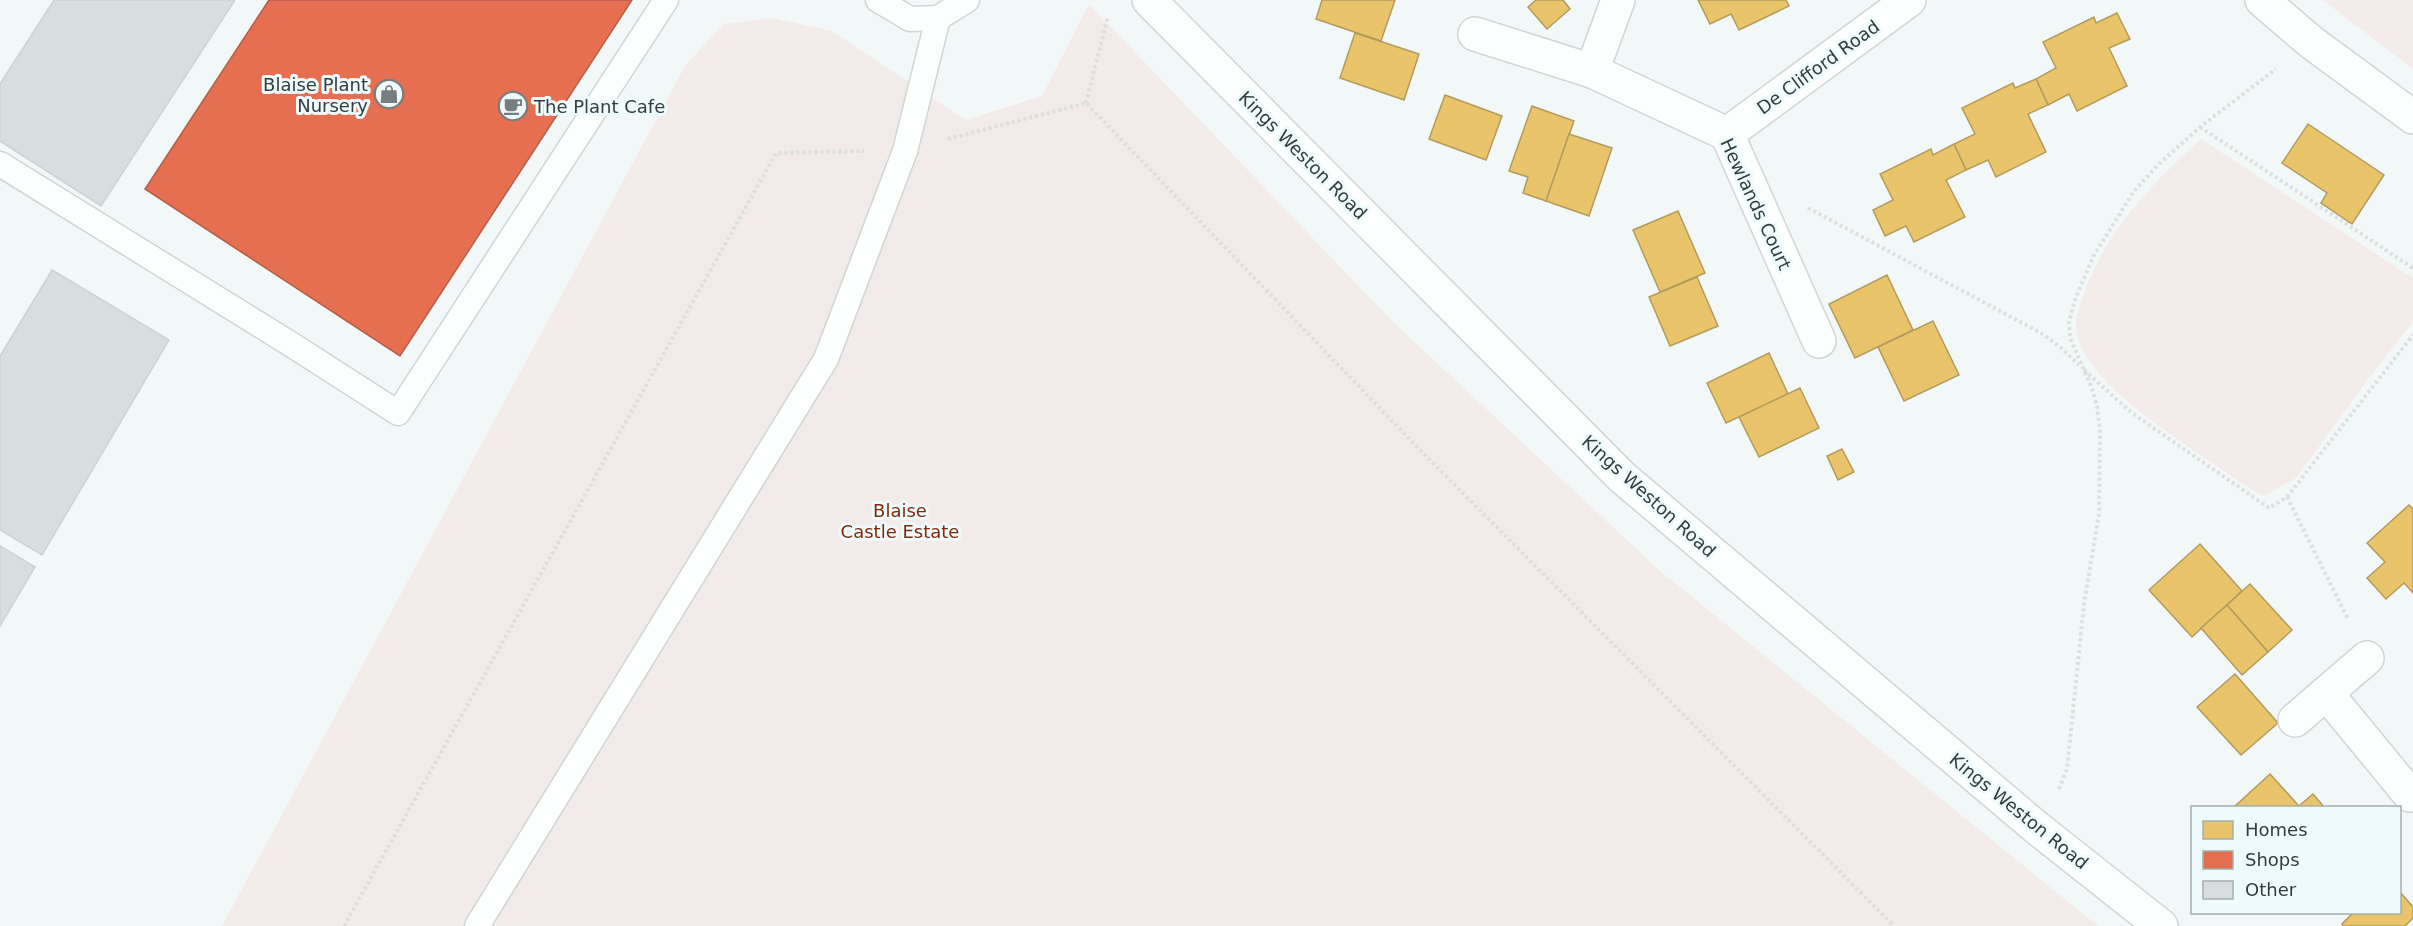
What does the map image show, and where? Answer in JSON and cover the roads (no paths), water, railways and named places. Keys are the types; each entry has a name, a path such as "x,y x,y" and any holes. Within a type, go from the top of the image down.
{"main road":[{"name":"Kings Weston Road","path":"1149,0 1622,477 2037,828 2161,926"},
{"path":"1592,71 1618,0"},
{"name":"De Clifford Road","path":"1726,134 1909,0"},
{"path":"2262,0 2311,42 2413,117"},
{"name":"Hewlands Court","path":"1475,34 1592,71 1726,134 1819,341"},
{"path":"2295,720 2367,658"},
{"path":"2327,694 2408,798"}],"lane":[{"path":"0,164 398,413 666,0"},
{"path":"878,0 910,18 938,18 967,0"},
{"path":"477,926 826,359 905,151 938,18"}],"place":[{"name":"Blaise Plant Nursery","path":"389,94"},
{"name":"The Plant Cafe","path":"513,106"}],"park label":[{"name":"Blaise Castle Estate","path":"900,520"}]}
